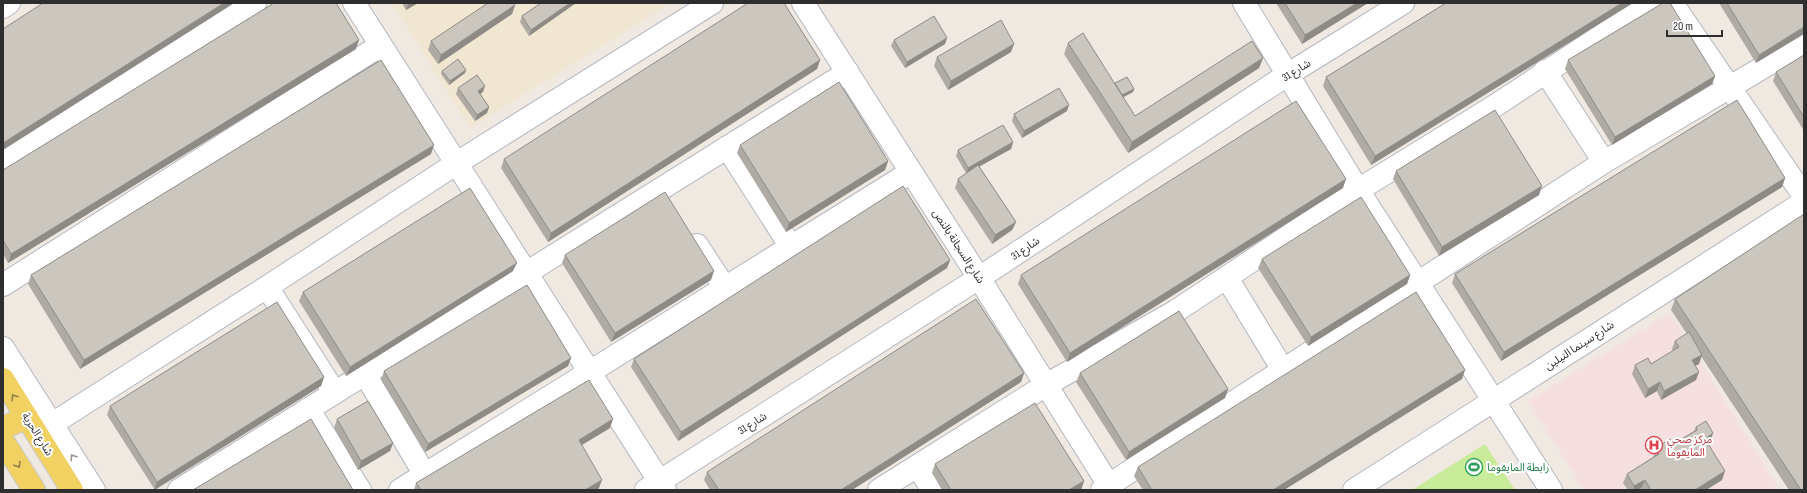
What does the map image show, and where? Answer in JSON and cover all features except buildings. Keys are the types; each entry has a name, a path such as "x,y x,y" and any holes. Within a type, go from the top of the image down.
{"main road":[{"name":"شارع الحرية","path":"3,379 72,490"},
{"path":"3,428 27,417"},
{"path":"3,441 34,490"}],"street":[{"path":"3,7 9,3"},
{"path":"3,163 255,3"},
{"path":"354,3 590,372 657,487"},
{"path":"52,424 267,287 457,163 712,3"},
{"name":"شارع السجانة بالنص","path":"803,3 980,278 1108,488"},
{"path":"1244,3 1358,190 1551,490"},
{"name":"شارع 31","path":"657,487 980,278 1287,75 1403,3"},
{"path":"879,490 1046,385 1176,311 1228,278 1358,190 1490,109 1651,3"},
{"path":"1672,3 1804,196"},
{"path":"1108,488 1234,402 1604,162 1804,43"},
{"path":"3,285 381,45"},
{"path":"1546,71 1604,162"},
{"path":"179,490 848,72"},
{"path":"1490,109 1502,128"},
{"path":"728,147 791,247"},
{"path":"400,490 911,172"},
{"path":"1536,180 1549,199"},
{"path":"660,189 673,209"},
{"name":"شارع سينما النيلين","path":"1354,490 1804,202"},
{"path":"686,229 725,288"},
{"path":"1228,278 1283,370"},
{"path":"267,287 335,393"},
{"path":"1176,311 1188,330"},
{"path":"3,348 94,490"},
{"path":"365,374 425,475"},
{"path":"1222,382 1234,402"},
{"path":"308,409 360,490"},
{"path":"917,466 932,490"}],"shaded area":[{"path":"392,3 671,3 470,128"},
{"name":"مركز صحي المايقوما","path":"1670,313 1780,490 1584,490 1528,401"}],"green space":[{"name":"رابطة المايقوما","path":"1485,444 1515,490 1412,490"}],"place":[{"name":"مركز صحي المايقوما","path":"1654,445"},
{"name":"رابطة المايقوما","path":"1474,467"}]}
